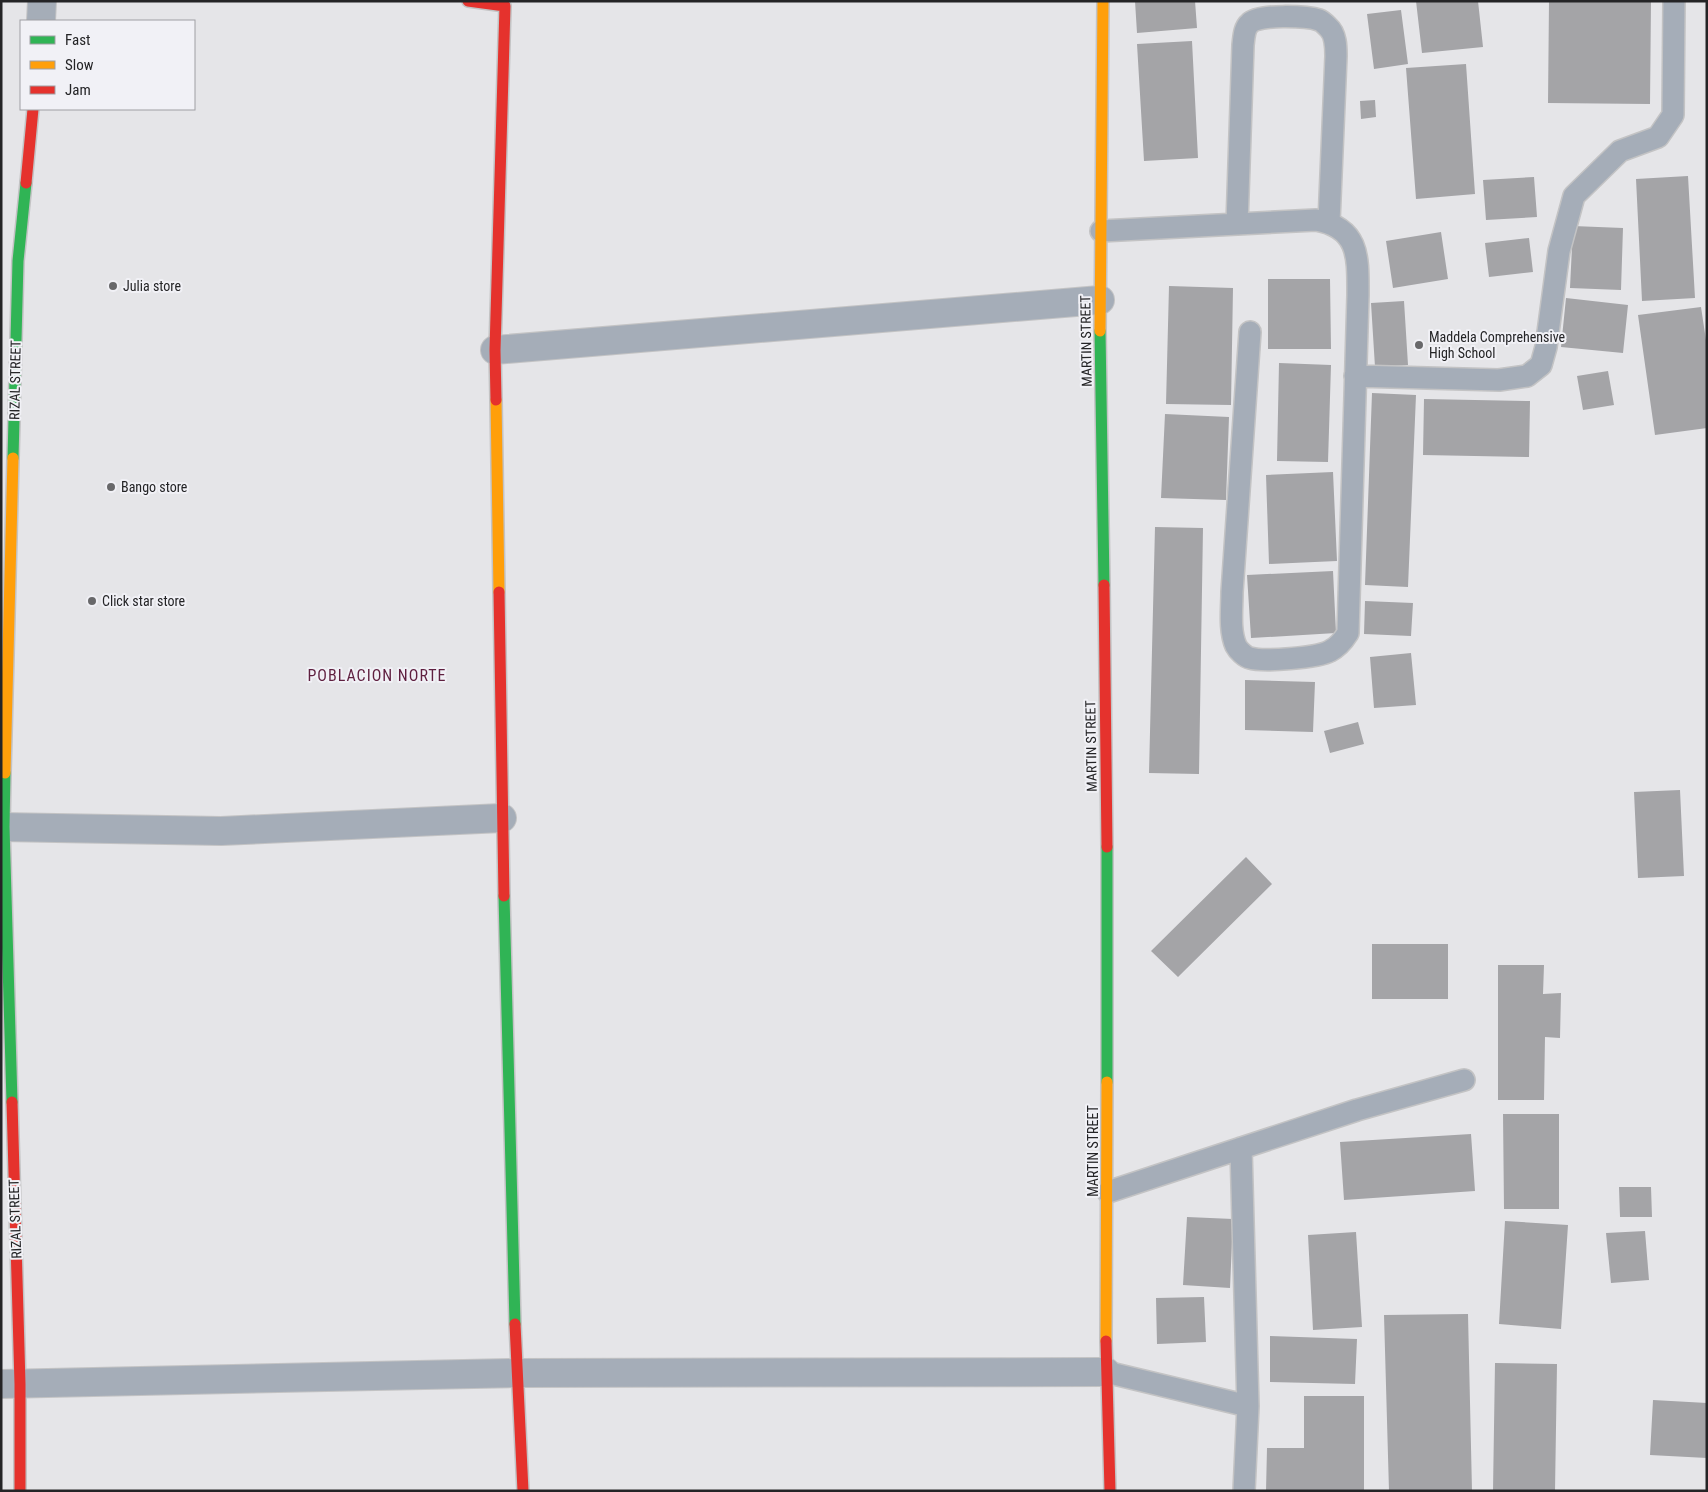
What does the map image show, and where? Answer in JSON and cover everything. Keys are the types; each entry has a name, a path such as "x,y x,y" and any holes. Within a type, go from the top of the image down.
{"street":[{"path":"40,20 42,1"},
{"path":"468,1 506,4 495,350 502,818 516,1373 524,1491"},
{"name":"MARTIN STREET","path":"1103,1 1100,300 1108,914 1106,1372 1110,1491"},
{"name":"RIZAL STREET","path":"20,1491 11,1384 3,827 10,262 33,110"},
{"path":"495,350 1100,300"},
{"path":"3,827 221,831 502,818"},
{"path":"11,1384 516,1373 1106,1372"}],"lane":[{"path":"1355,376 1498,380 1527,376 1541,364 1546,347 1559,251 1574,196 1620,151 1658,137 1673,116 1674,1"},
{"path":"1237,224 1243,45 1246,27 1251,21 1264,18 1320,20 1330,28 1334,36 1336,56 1329,222"},
{"path":"1101,231 1316,220 1329,222 1344,232 1351,240 1358,258 1348,632 1341,644 1329,652 1316,656 1259,660 1247,658 1236,647 1233,633 1232,592 1250,332"},
{"path":"1108,1192 1357,1110 1464,1080"},
{"path":"1241,1148 1248,1406 1244,1491"},
{"path":"1106,1372 1248,1406"}],"building":[{"path":"1135,1 1195,1 1197,28 1137,33"},
{"path":"1416,1 1478,1 1483,47 1422,53"},
{"path":"1549,1 1651,1 1650,104 1548,103"},
{"path":"1401,10 1408,64 1374,69 1367,14"},
{"path":"1192,41 1198,158 1144,161 1137,44"},
{"path":"1466,64 1475,194 1416,199 1406,68"},
{"path":"1375,100 1376,117 1361,119 1360,101"},
{"path":"1688,176 1695,298 1642,301 1636,179"},
{"path":"1534,177 1537,217 1486,220 1483,180"},
{"path":"1573,226 1623,228 1621,290 1570,288"},
{"path":"1441,232 1448,279 1393,288 1386,241"},
{"path":"1529,238 1533,272 1489,277 1485,243"},
{"path":"1268,279 1330,279 1331,349 1268,349"},
{"path":"1169,286 1233,288 1231,405 1166,404"},
{"path":"1566,298 1628,305 1623,353 1561,347"},
{"path":"1404,301 1408,365 1375,367 1371,303"},
{"path":"1701,307 1707,347 1707,428 1655,435 1638,315"},
{"path":"1279,363 1331,365 1328,462 1277,461"},
{"path":"1608,371 1614,405 1583,410 1577,376"},
{"path":"1372,393 1416,395 1408,587 1365,585"},
{"path":"1424,399 1530,401 1529,457 1423,455"},
{"path":"1165,414 1229,417 1226,500 1161,498"},
{"path":"1333,472 1337,561 1269,564 1266,475"},
{"path":"1155,527 1203,528 1199,774 1149,773"},
{"path":"1333,571 1336,633 1251,638 1247,575"},
{"path":"1365,601 1413,603 1411,636 1364,634"},
{"path":"1411,653 1416,705 1374,708 1370,657"},
{"path":"1245,680 1315,682 1313,732 1245,730"},
{"path":"1358,722 1364,744 1330,753 1324,731"},
{"path":"1680,790 1684,876 1638,878 1634,792"},
{"path":"1246,857 1272,884 1178,977 1151,951"},
{"path":"1372,944 1448,944 1448,999 1372,999"},
{"path":"1498,965 1544,965 1543,994 1561,993 1560,1038 1545,1037 1544,1100 1498,1100"},
{"path":"1503,1114 1559,1114 1559,1209 1504,1209"},
{"path":"1471,1134 1475,1191 1344,1200 1340,1142"},
{"path":"1619,1187 1651,1187 1652,1217 1620,1217"},
{"path":"1187,1217 1233,1219 1230,1288 1183,1285"},
{"path":"1505,1221 1568,1225 1561,1329 1499,1324"},
{"path":"1645,1231 1649,1280 1611,1283 1606,1233"},
{"path":"1356,1232 1362,1327 1313,1330 1308,1235"},
{"path":"1204,1297 1206,1342 1157,1344 1156,1298"},
{"path":"1468,1314 1472,1491 1389,1491 1384,1315"},
{"path":"1270,1336 1357,1339 1355,1384 1270,1382"},
{"path":"1495,1363 1557,1364 1555,1491 1493,1491"},
{"path":"1304,1396 1364,1396 1364,1491 1266,1491 1267,1448 1304,1448"},
{"path":"1653,1400 1707,1403 1707,1458 1650,1455"}],"traffic: fast":[{"path":"13,458 18,261 26,183"},
{"path":"1100,331 1104,585"},
{"path":"5,773 4,827 12,1102"},
{"path":"1107,847 1107,1082"},
{"path":"504,896 515,1324"}],"traffic: slow":[{"path":"1100,331 1103,1"},
{"path":"496,400 499,592"},
{"path":"5,773 13,458"},
{"path":"1106,1341 1107,1082"}],"traffic: jam":[{"path":"468,1 505,6 495,350 496,400"},
{"path":"26,183 33,110"},
{"path":"1104,585 1107,847"},
{"path":"499,592 504,896"},
{"path":"12,1102 20,1384 20,1491"},
{"path":"515,1324 523,1491"},
{"path":"1106,1341 1110,1491"}],"place":[{"name":"Julia store","path":"113,286"},
{"name":"Maddela Comprehensive High School","path":"1419,345"},
{"name":"Bango store","path":"111,487"},
{"name":"Click star store","path":"92,601"}],"district":[{"name":"POBLACION NORTE","path":"377,675"}]}
